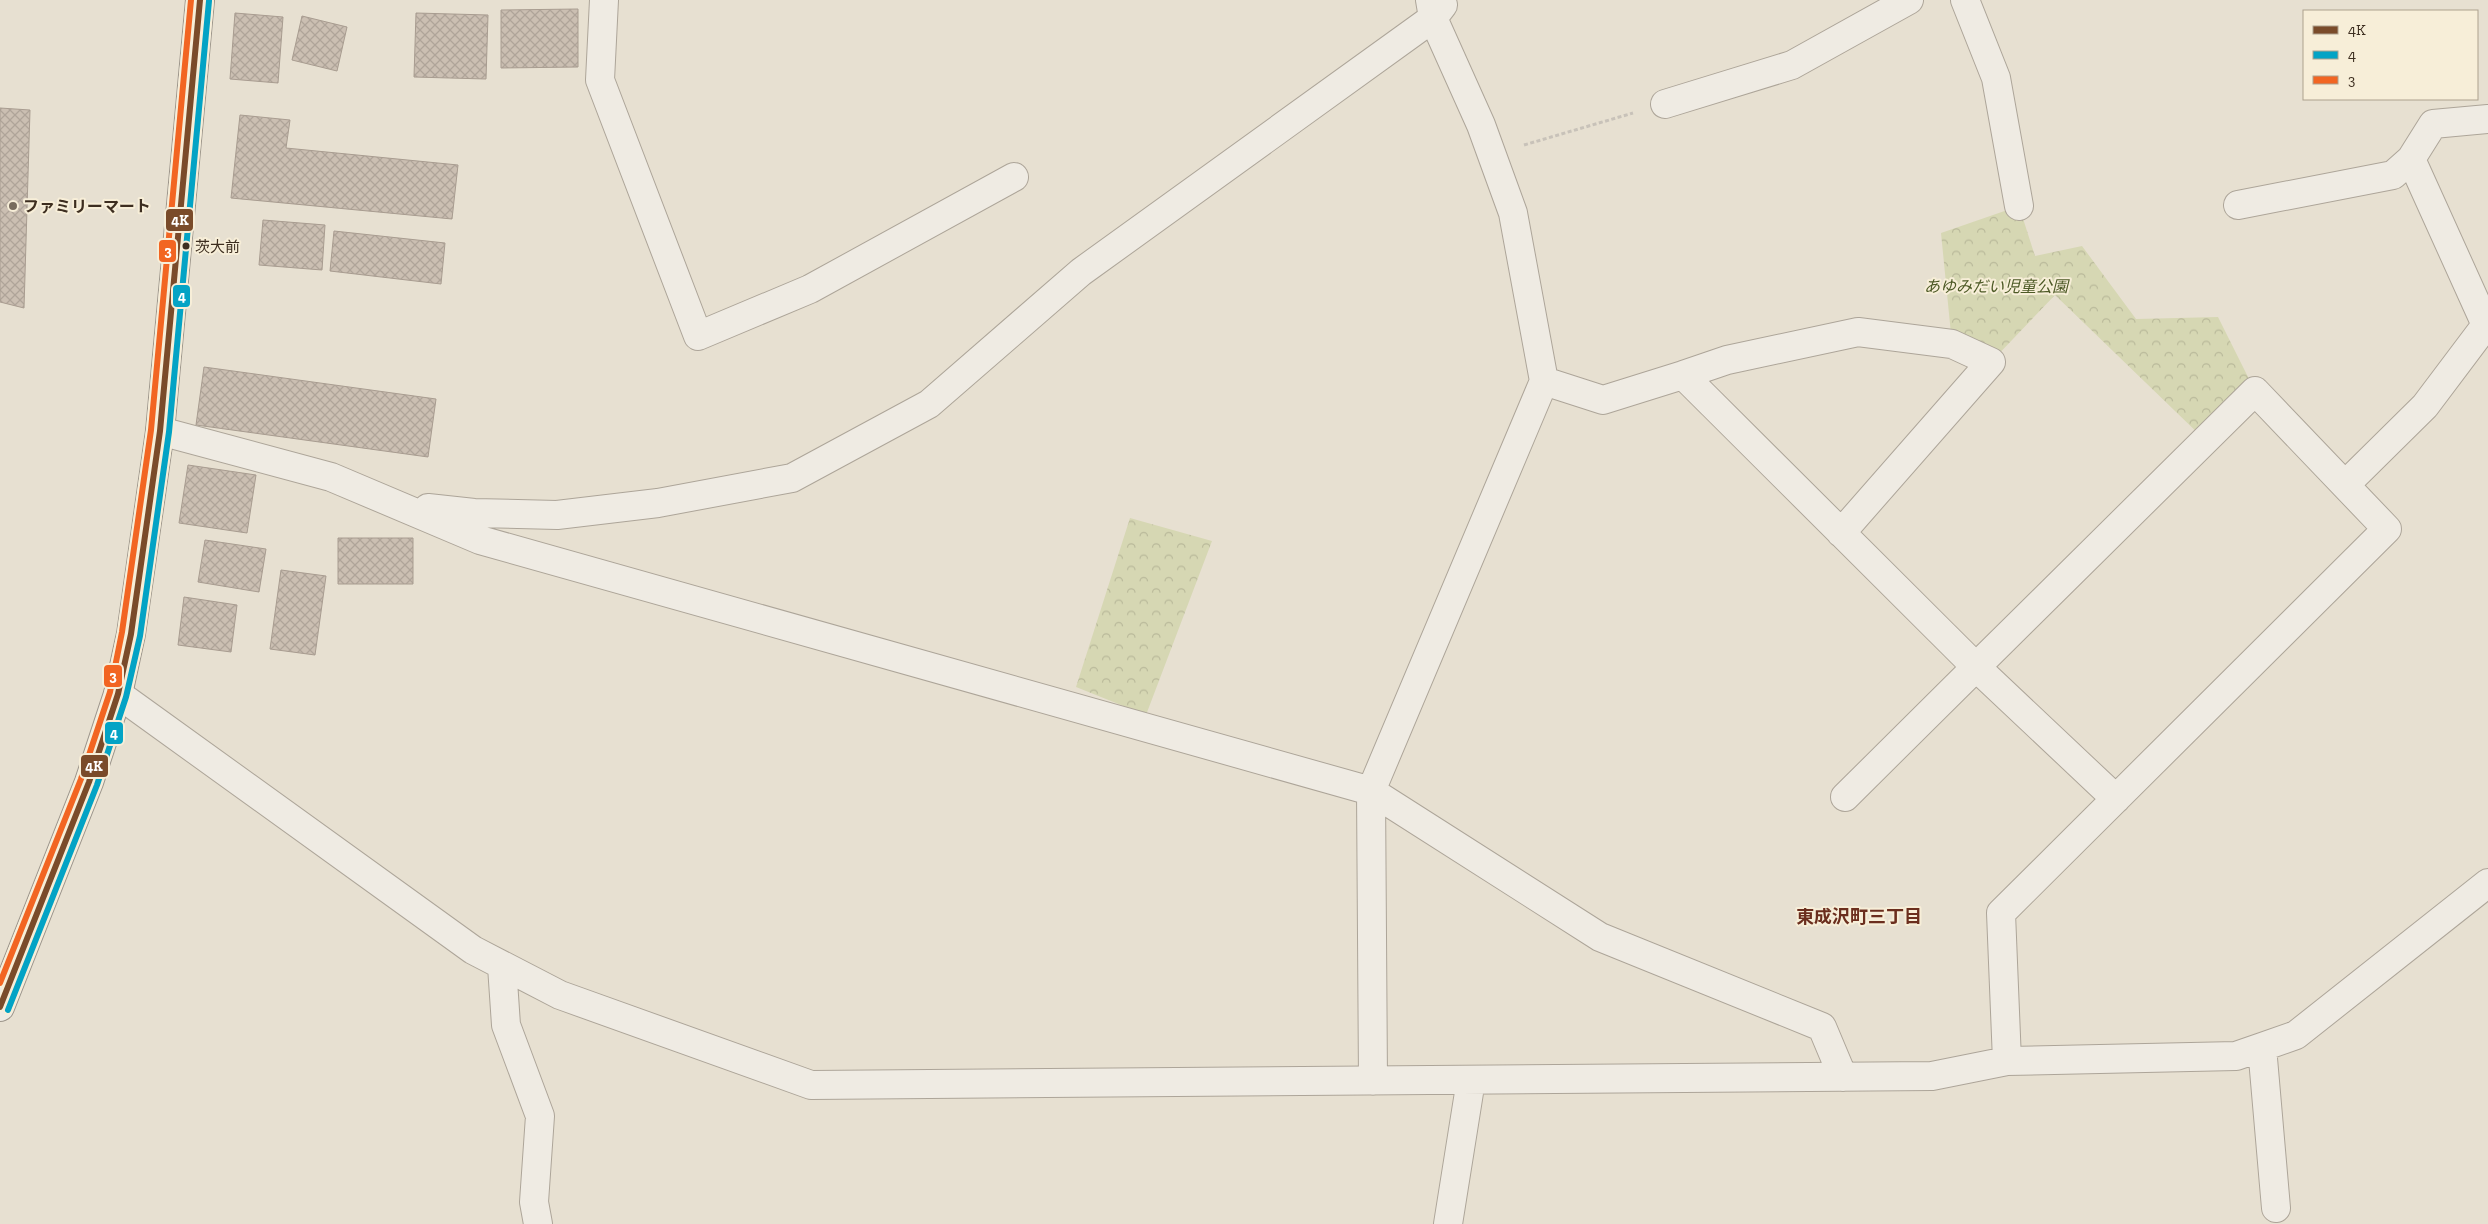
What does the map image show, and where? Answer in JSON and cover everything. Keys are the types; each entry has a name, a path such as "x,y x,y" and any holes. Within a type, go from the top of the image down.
{"street":[{"path":"0,1007 89,782 118,694 131,634 160,431 200,0"},
{"path":"604,0 600,80 698,336 810,289 1014,177"},
{"path":"1665,104 1792,65 1874,8 1909,0"},
{"path":"1965,0 1996,78 2020,206"},
{"path":"397,505 474,513 557,515 658,502 792,478 929,404 1082,272 1436,6 1513,213 1544,381 1371,791 1373,1081"},
{"path":"2238,205 2392,175 2411,159 2433,124 2488,119"},
{"path":"2345,485 2425,406 2487,325 2411,159"},
{"path":"1544,381 1603,400 1727,360 1858,332 1952,344 1991,362 1841,534"},
{"path":"1683,375 1976,667 2116,799"},
{"path":"1845,797 2255,391 2387,528 2001,913 2007,1061"},
{"path":"160,431 332,477 480,540 1371,791 1600,937 1822,1027 1843,1077"},
{"path":"118,694 473,950 560,995 811,1085 1932,1076 2007,1061 2236,1056 2296,1035 2488,884"},
{"path":"502,966 506,1025 540,1116 534,1202 538,1224"},
{"path":"2262,1047 2276,1208"},
{"path":"1448,1224 1470,1080"}],"path":[{"path":"1492,154 1665,104"}],"green space":[{"name":"あゆみだい児童公園","path":"2019,206 2035,256 2082,246 2136,319 2218,317 2255,391 2205,440 2055,295 1991,362 1952,344 1941,233"},
{"path":"1130,518 1212,541 1146,715 1076,687"}],"building":[{"path":"578,9 578,67 501,68 501,10"},
{"path":"235,13 283,17 278,83 230,79"},
{"path":"416,13 488,15 486,79 414,77"},
{"path":"302,16 347,27 337,71 292,60"},
{"name":"ファミリーマート","path":"0,108 30,110 24,308 0,302"},
{"path":"240,115 290,120 286,148 458,165 452,219 231,198"},
{"path":"263,220 325,225 322,270 259,265"},
{"path":"334,231 445,243 441,284 330,271"},
{"path":"204,367 436,399 428,457 196,425"},
{"path":"188,465 256,475 247,533 179,523"},
{"path":"338,538 413,538 413,584 338,584"},
{"path":"205,540 266,549 259,592 198,582"},
{"path":"281,570 326,576 315,655 270,649"},
{"path":"184,597 237,605 231,652 178,645"}],"transit line":[{"name":"3","path":"0,983 81,779 110,692 122,632 151,430 191,0"},
{"name":"4K","path":"0,1007 89,782 118,694 131,634 160,431 200,0"},
{"name":"4","path":"8,1010 97,785 126,697 140,636 169,432 209,1"}],"place":[{"name":"ファミリーマート","path":"13,206"},
{"name":"茨大前","path":"186,246"}],"district":[{"name":"東成沢町三丁目","path":"1859,917"}]}
